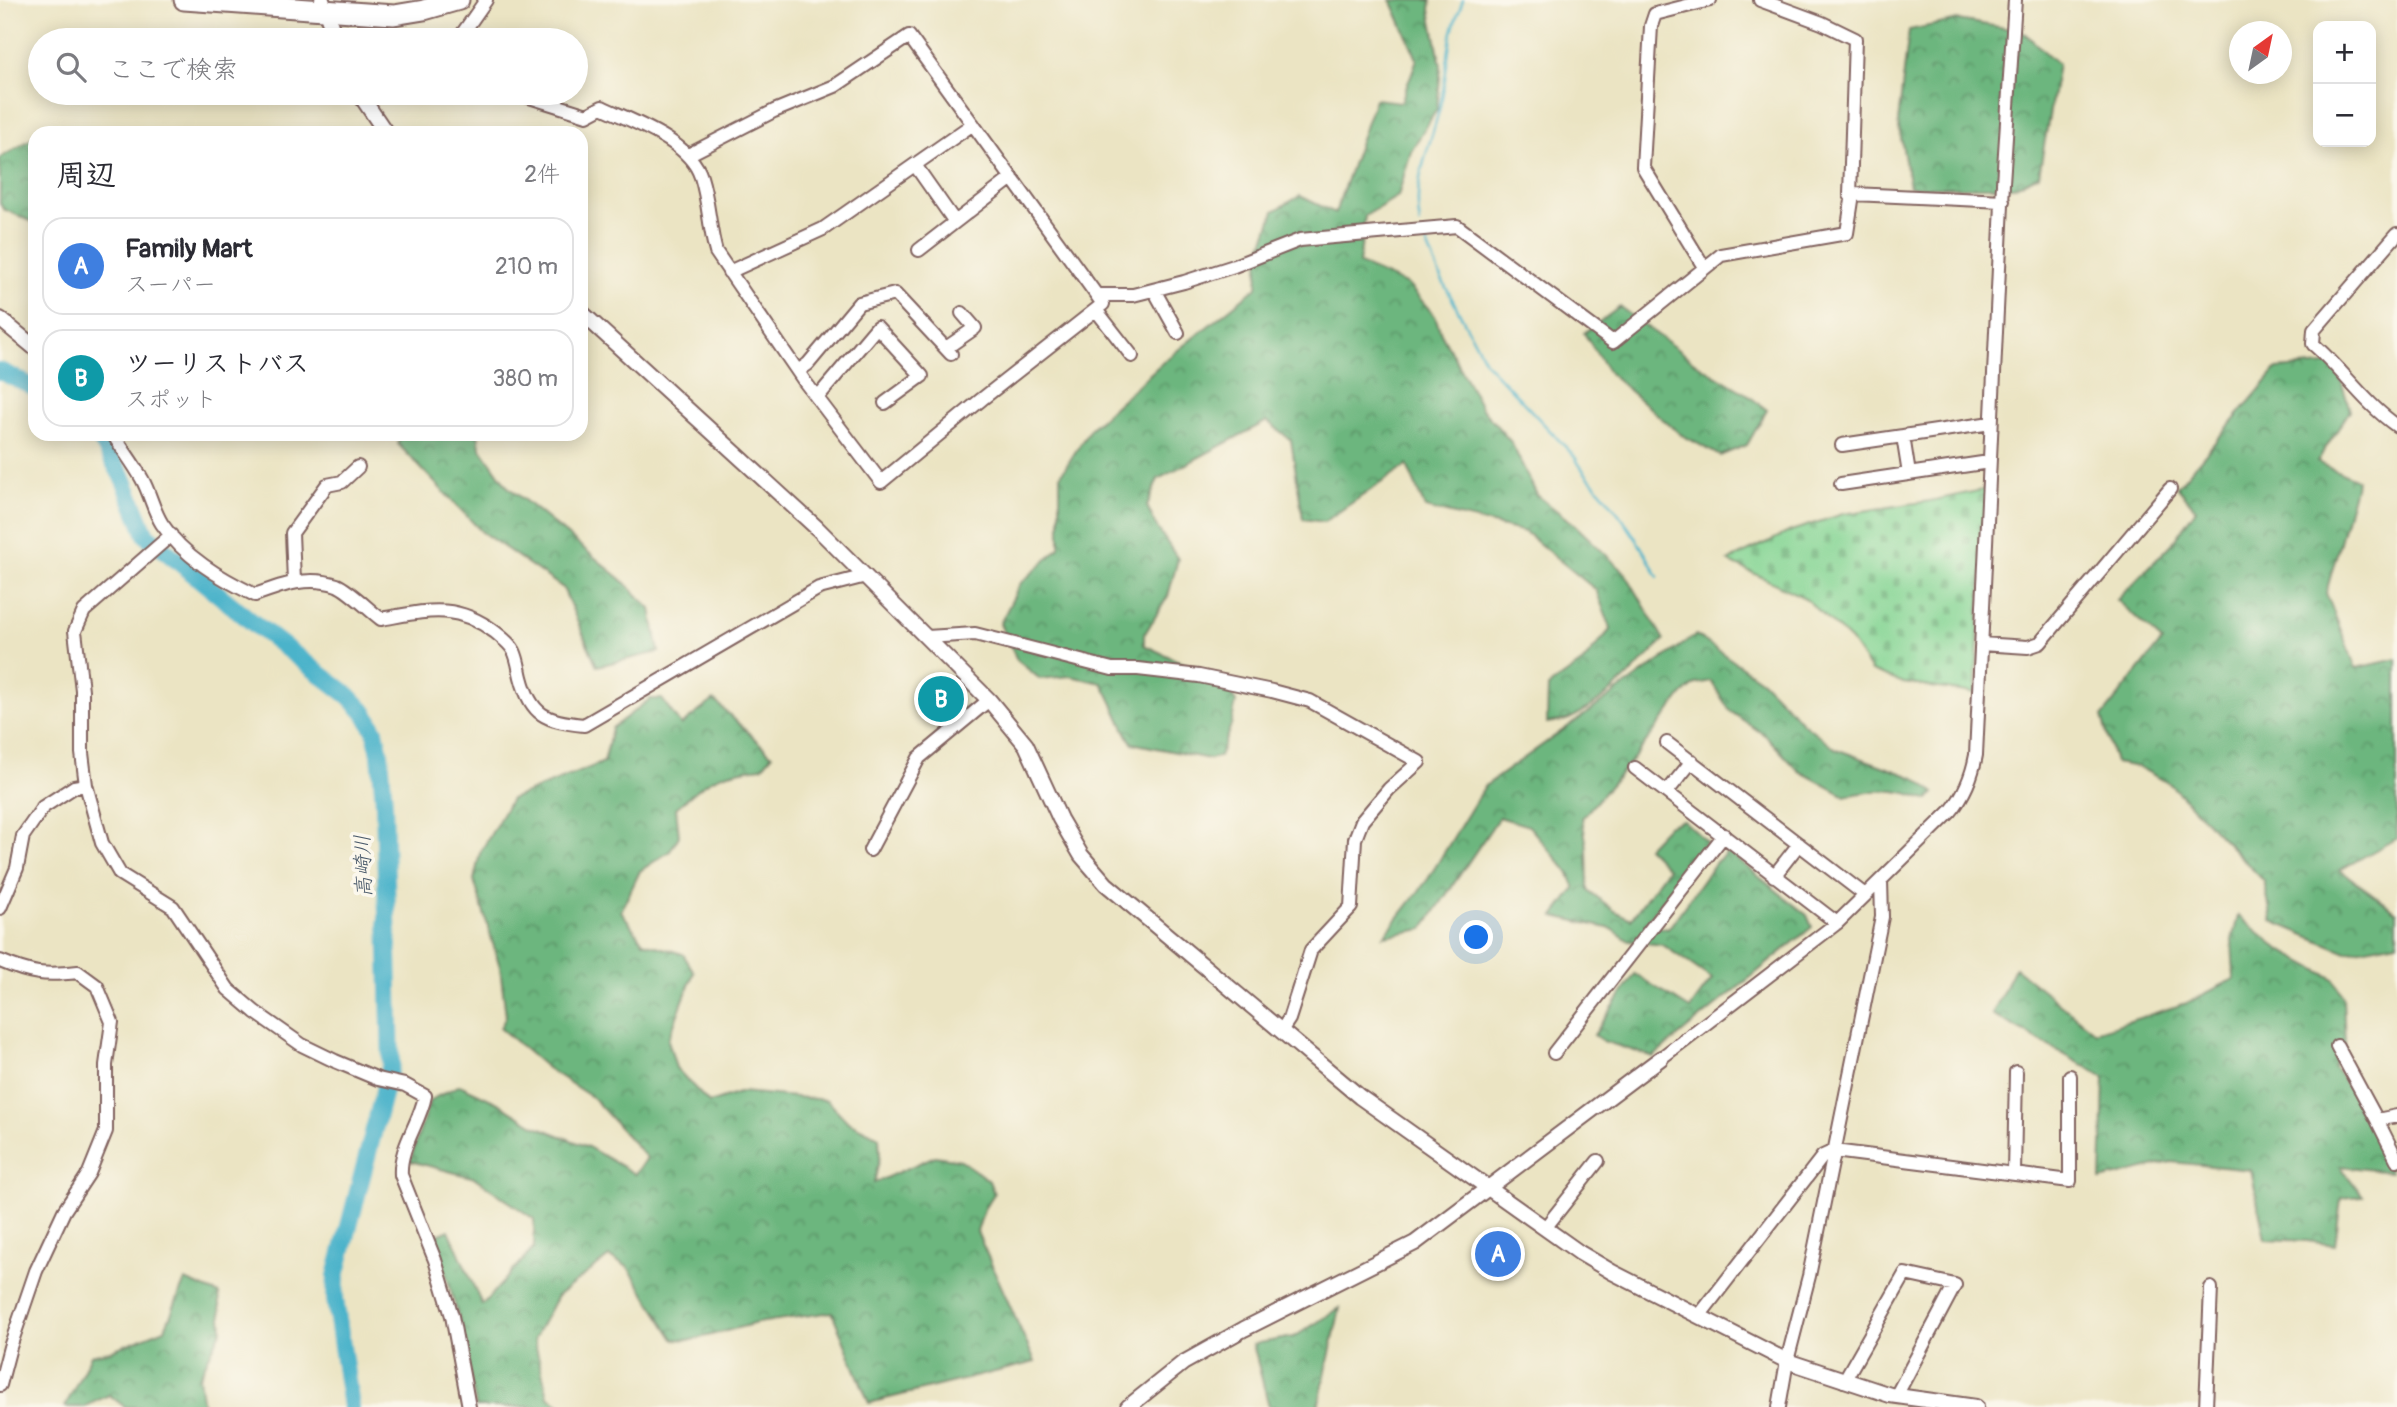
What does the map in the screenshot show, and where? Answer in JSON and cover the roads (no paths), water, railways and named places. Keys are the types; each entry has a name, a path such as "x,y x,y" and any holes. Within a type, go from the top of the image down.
{"highway":[{"path":"184,0 324,5 394,15 459,0"}],"street":[{"path":"466,28 486,0"},
{"path":"1704,267 1643,167 1650,26 1655,14 1710,0"},
{"path":"1760,0 1822,23 1855,39 1850,194 2003,201"},
{"path":"1128,1407 1184,1363 1244,1329 1415,1243 1836,923 1951,811 1963,795 1973,775 1976,755 1991,423 2015,0"},
{"path":"324,5 332,28"},
{"path":"555,105 587,115 601,107 672,142 688,155 702,179 716,252 817,398 881,482 1103,304 909,36 835,86 774,111 688,155"},
{"path":"367,105 381,126"},
{"path":"729,272 822,229 973,124"},
{"path":"915,165 955,222"},
{"path":"919,250 1012,178"},
{"path":"1097,295 1133,295 1154,290 1234,266 1300,240 1457,226 1613,342 1721,256 1847,233 1853,194"},
{"path":"2397,234 2314,330 2312,338 2313,344 2336,364 2385,418 2397,426"},
{"path":"1154,290 1178,333"},
{"path":"798,371 808,364 859,303 895,294 948,351 975,328 962,313"},
{"path":"1096,310 1132,356"},
{"path":"588,318 866,576 989,699 1026,745 1060,819 1082,855 1105,884 1360,1097 1612,1272 1787,1361 1896,1396 1976,1407"},
{"path":"0,319 28,342"},
{"path":"817,398 877,327 922,376 885,403"},
{"path":"1842,445 1991,423"},
{"path":"1903,436 1909,474"},
{"path":"118,441 143,480 157,514 171,535 186,552 236,585 255,595 309,580 339,585 381,619 428,610 474,617 509,644 515,653 522,681 537,711 556,722 584,724 819,588 866,576"},
{"path":"1841,484 1989,462"},
{"path":"294,582 292,533 327,485 342,482 358,467"},
{"path":"1981,644 2028,647 2040,643 2170,489"},
{"path":"171,535 84,611 75,631 82,690 82,753 86,785 102,843 120,874 173,907 228,989 255,1012 302,1045 378,1079 405,1085 425,1096 422,1110 400,1160 401,1175 435,1260 449,1304 470,1407"},
{"path":"927,637 975,634 1112,669 1199,676 1272,691 1310,701 1419,762 1389,789 1362,821 1355,839 1351,906 1311,950 1289,1019 1281,1031"},
{"path":"870,850 919,758 989,699"},
{"path":"1667,743 1864,895"},
{"path":"1667,792 1692,761"},
{"path":"1635,768 1836,923"},
{"path":"0,908 17,868 23,836 43,807 74,787 86,785"},
{"path":"1554,1054 1724,835"},
{"path":"1774,876 1799,844"},
{"path":"1779,1407 1787,1361 1809,1276 1882,917 1881,880"},
{"path":"0,961 46,976 78,972 97,986 112,1022 106,1065 106,1131 89,1174 64,1211 36,1271 0,1385"},
{"path":"2337,1046 2397,1160"},
{"path":"2014,1173 2016,1072"},
{"path":"1699,1316 1823,1156 1834,1151 2070,1181 2070,1076"},
{"path":"2376,1121 2397,1116"},
{"path":"1545,1228 1598,1161"},
{"path":"1844,1381 1905,1273 1955,1285 1896,1396"},
{"path":"2206,1407 2211,1288"}],"waterway":[{"path":"1420,224 1420,177 1441,102 1452,32 1463,0"},
{"path":"1423,234 1440,276 1486,363 1575,457 1629,528 1658,577"},
{"name":"高崎川","path":"0,371 28,385"},
{"name":"高崎川","path":"102,441 124,480 146,535 257,626 349,696 365,713 375,731 380,754 384,803 391,1064 336,1276 335,1299 351,1407"}],"place":[{"name":"ツーリストバス","path":"941,699"},
{"name":"Family Mart","path":"1498,1254"}]}
